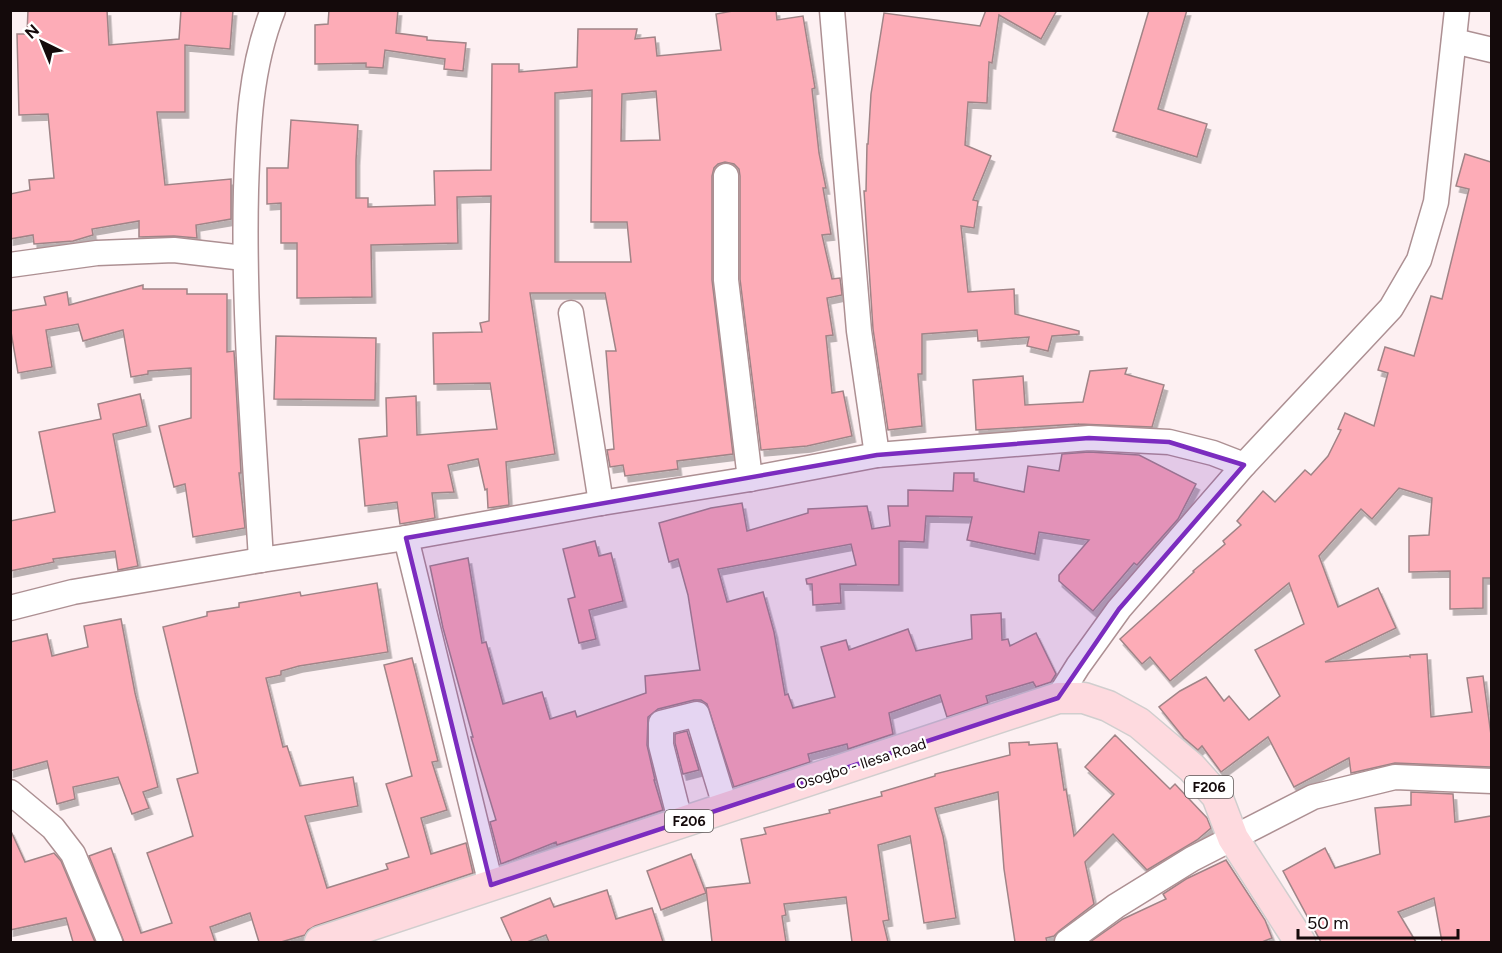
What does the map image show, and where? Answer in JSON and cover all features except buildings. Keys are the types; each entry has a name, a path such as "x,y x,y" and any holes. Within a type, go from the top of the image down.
{"main road":[{"name":"Osogbo - Ilesa Road","path":"333,940 491,885 1058,698 1084,698 1108,706 1139,723 1192,768 1217,796 1233,838 1300,942"}],"street":[{"path":"261,560 244,258 248,123 254,77 273,10"},
{"path":"832,10 859,331 877,455"},
{"path":"1058,698 1119,609 1244,465 1391,308 1419,260 1436,202 1457,10"},
{"path":"1454,41 1491,50"},
{"path":"726,176 726,280 750,479"},
{"path":"10,265 97,253 174,250 244,258"},
{"path":"571,313 601,503"},
{"path":"10,608 73,592 406,538 877,455 1089,438 1169,442 1213,453 1244,465"},
{"path":"406,538 491,885"},
{"path":"681,824 661,746 661,723 697,714 726,809"},
{"path":"1067,942 1116,906 1192,859 1313,797 1395,777 1491,781"},
{"path":"10,792 53,828 73,854 110,942"}],"highlighted area":[{"path":"1089,438 1169,442 1244,465 1119,609 1058,698 491,885 406,538 877,455 1015,442"}]}
